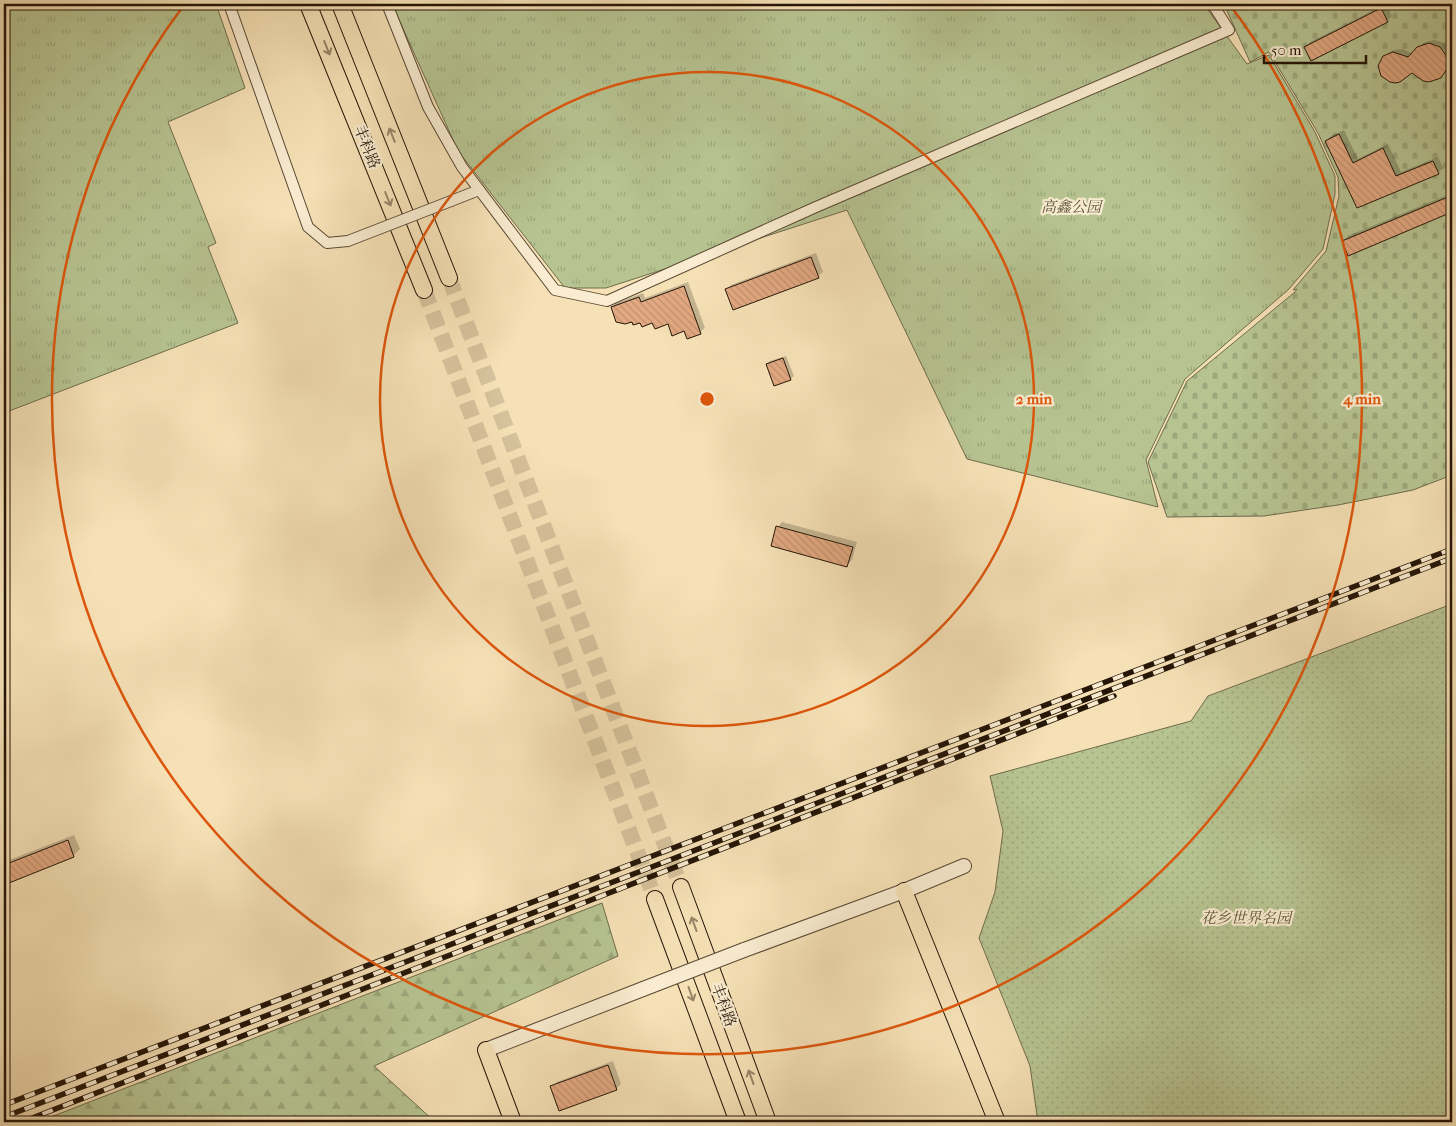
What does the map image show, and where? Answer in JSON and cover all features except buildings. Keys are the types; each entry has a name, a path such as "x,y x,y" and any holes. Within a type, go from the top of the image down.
{"main road":[{"name":"丰科路","path":"308,4 424,290"},
{"name":"丰科路","path":"340,4 448,278"},
{"name":"丰科路","path":"681,887 768,1122"},
{"path":"904,890 997,1122"},
{"name":"丰科路","path":"655,899 738,1122"},
{"path":"486,1050 513,1122"}],"street":[{"path":"229,4 308,227 327,243 348,241 479,190"},
{"path":"387,4 428,107 462,168 555,290 607,301 816,207 1229,30 1215,8 1215,4"},
{"path":"486,1050 964,866"}],"green space":[{"path":"4,4 216,4 245,88 168,122 216,243 208,247 238,323 4,413"},
{"name":"高鑫公园","path":"392,4 1206,4 1206,7 1247,64 1269,55 1315,132 1335,176 1335,194 1323,249 1289,289 1185,379 1146,460 1158,507 967,459 847,210 606,288 565,288 458,151"},
{"path":"1224,4 1452,4 1452,475 1413,490 1338,505 1264,516 1167,517 1148,462 1187,381 1295,292 1297,289 1293,290 1326,251 1339,196 1338,177 1318,133 1269,52 1250,62"},
{"name":"花乡世界名园","path":"1452,604 1452,1122 1038,1122 1030,1066 979,938 995,892 1003,831 990,776 1191,721 1208,696"},
{"path":"602,903 618,956 374,1066 435,1122 38,1122"}],"tunnel":[{"path":"449,278 681,887"},
{"path":"424,290 655,899"}],"railway":[{"path":"4,1105 1452,549"},
{"path":"4,1117 1452,558"},
{"path":"22,1122 1114,696"}]}
